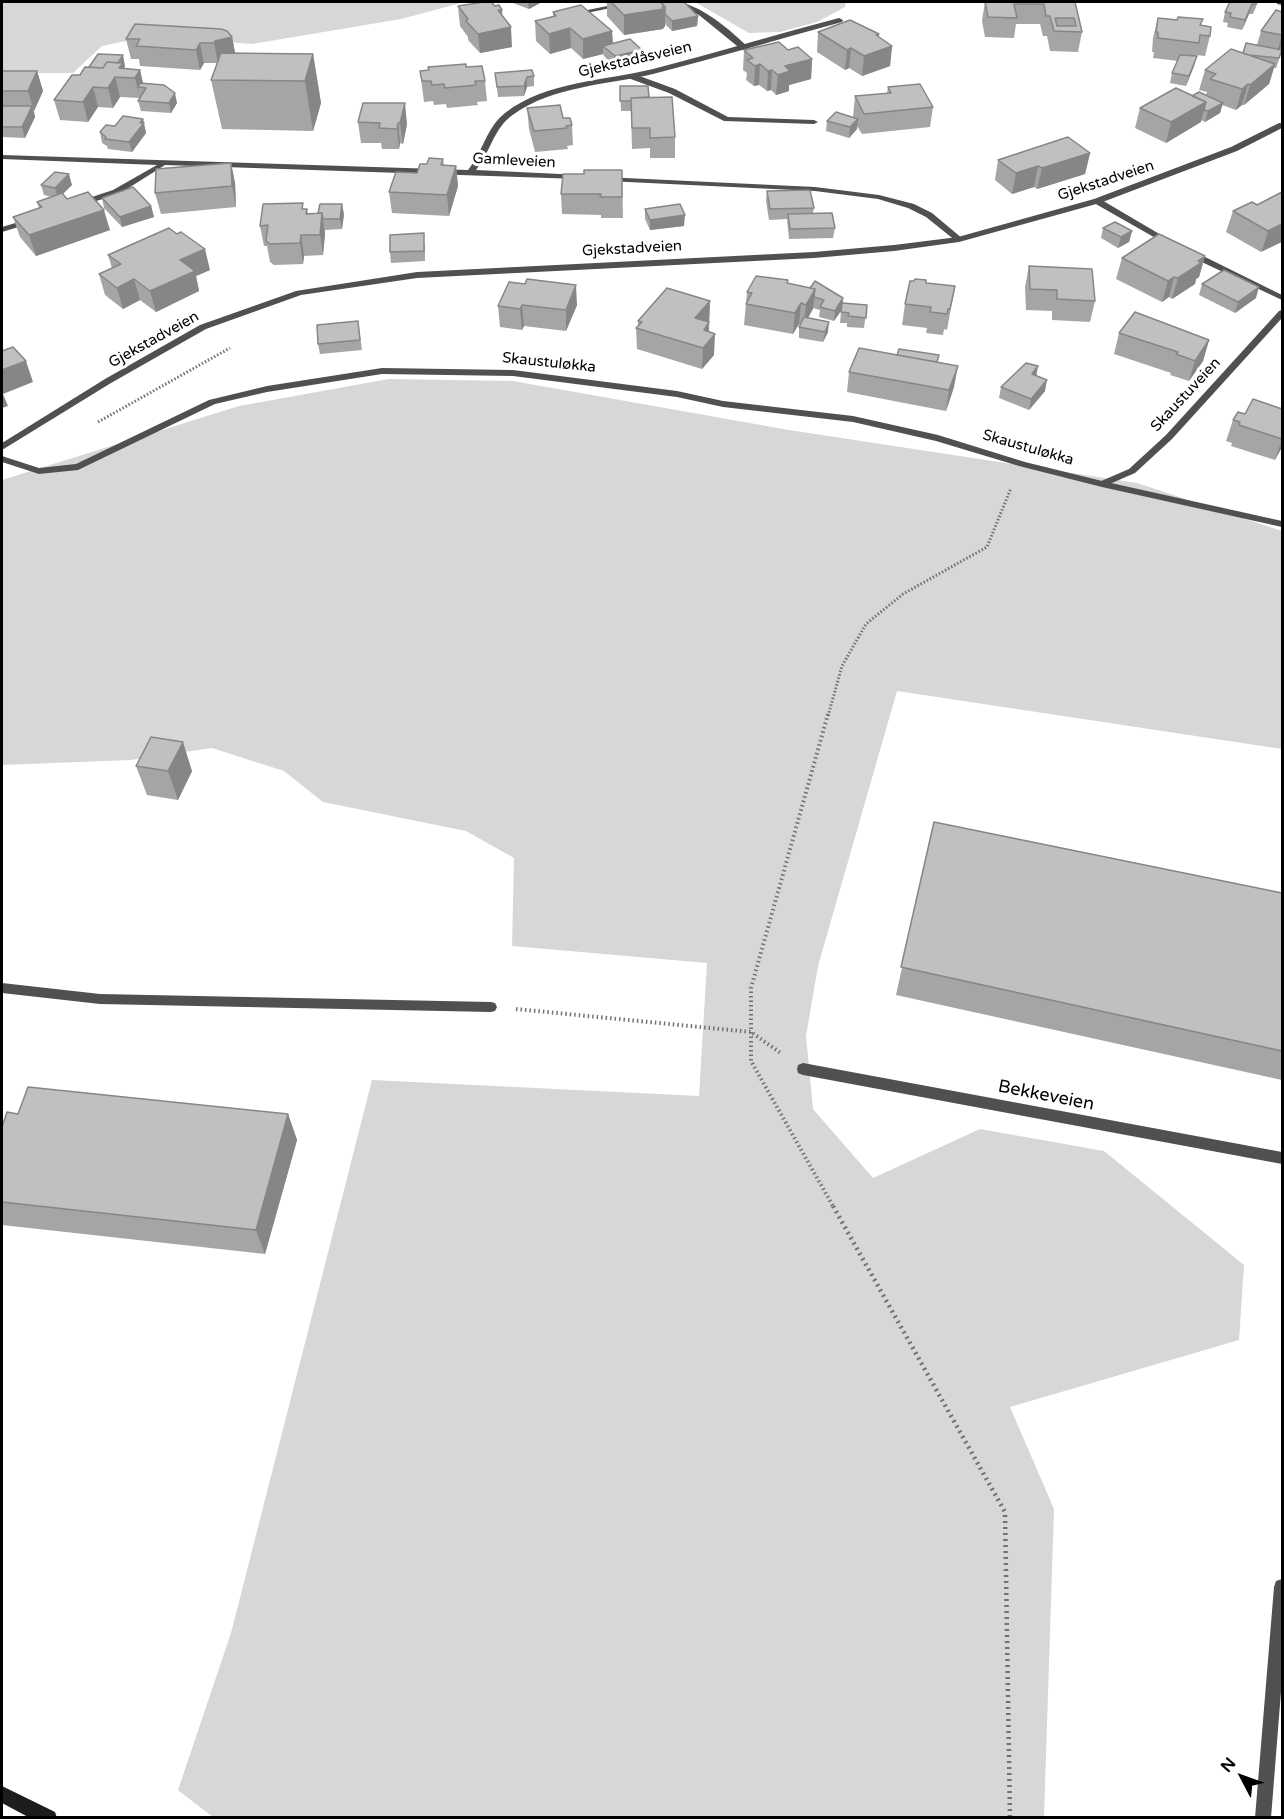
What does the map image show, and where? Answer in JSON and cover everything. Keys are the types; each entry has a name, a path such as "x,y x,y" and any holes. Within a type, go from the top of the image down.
{"main road":[{"path":"2,1794 49,1818"}],"street":[{"path":"563,15 636,2"},
{"path":"676,2 702,13 745,48"},
{"name":"Gjekstadåsveien","path":"470,172 478,164 491,131 513,110 562,92 745,48 840,20"},
{"path":"631,76 672,91 727,119 814,122"},
{"name":"Gjekstadveien","path":"2,447 108,381 203,327 299,293 417,275 814,255 894,248 959,239 1097,201 1234,149 1282,125"},
{"name":"Gamleveien","path":"2,157 162,165 470,172 589,178"},
{"path":"75,206 116,192 162,165"},
{"path":"601,178 815,189 879,197 911,206 929,215 959,239"},
{"path":"1097,201 1226,273 1282,298"},
{"path":"2,230 43,216"},
{"name":"Skaustuveien","path":"1102,484 1132,471 1169,437 1282,313"},
{"name":"Skaustuløkka","path":"2,459 39,471 66,470 91,461 212,402 267,389 382,371 445,370 513,373 677,394 723,404 853,419 938,438 1022,464 1102,484 1282,524"},
{"path":"2,988 100,999 491,1007"},
{"name":"Bekkeveien","path":"803,1069 1282,1158"},
{"path":"1263,1818 1282,1587"}],"path":[{"path":"93,425 233,346"},
{"path":"1010,490 987,547 903,594 866,624 842,666 751,988 751,1061 1005,1512 1010,1818"},
{"path":"491,1007 751,1032 803,1069"}],"shaded area":[{"path":"2,2 465,2 401,19 252,44 150,36 102,46 73,73 2,73"},
{"path":"695,2 846,2 845,7 817,22 780,32 749,33"},
{"path":"389,379 513,381 789,430 1137,483 1282,531 1282,749 897,691 818,966 806,1036 813,1109 873,1178 980,1129 1104,1151 1244,1265 1239,1340 1010,1407 1054,1509 1044,1817 214,1818 178,1790 231,1633 372,1080 699,1096 707,963 512,946 514,858 466,831 323,802 284,771 212,748 130,760 2,765 2,480 239,406"}],"building":[{"path":"484,2 499,5 502,10 498,10 511,27 478,34 466,21 468,19 458,6"},
{"path":"611,2 660,2 665,7 624,15"},
{"path":"661,2 684,2 698,16 672,21 665,14 665,7"},
{"path":"985,2 1075,2 1082,32 1054,31 1050,16 1046,16 1044,4 1014,4 1017,18 988,17","holes":["1055,18 1074,18 1076,26 1057,26"]},
{"path":"1230,2 1257,2 1252,4 1245,20 1230,17 1231,13 1225,12"},
{"path":"581,5 612,31 583,39 570,28 549,34 535,21 556,16 553,12"},
{"path":"1276,10 1282,12 1282,35 1261,31"},
{"path":"1178,17 1203,19 1200,25 1211,27 1210,36 1200,35 1199,43 1158,38 1158,32 1156,32 1158,18 1177,20"},
{"path":"850,20 879,34 876,35 892,46 864,56 851,48 847,50 818,32"},
{"path":"135,24 221,29 227,31 232,37 214,43 200,43 196,50 136,46 140,39 126,39"},
{"path":"630,39 642,50 615,56 603,46"},
{"path":"779,42 788,50 798,47 812,59 785,66 790,71 778,75 772,70 768,71 760,64 755,66 747,60 753,58 744,50"},
{"path":"1246,43 1282,50 1279,58 1249,55 1243,53"},
{"path":"1231,49 1275,64 1242,89 1210,79 1216,74 1205,70"},
{"path":"221,53 313,54 305,81 211,80"},
{"path":"98,54 123,55 118,63 107,62 103,68 89,67"},
{"path":"1180,55 1197,56 1189,76 1172,73"},
{"path":"107,62 123,63 119,68 140,70 135,78 115,77 108,88 93,87 83,102 54,100 72,75 80,75 85,67 103,68"},
{"path":"466,64 466,67 482,66 485,81 475,81 476,85 445,88 444,84 432,85 431,81 422,81 420,71 429,70 428,67"},
{"path":"532,70 534,76 527,77 524,86 497,87 495,73"},
{"path":"2,71 37,71 28,91 2,91"},
{"path":"140,83 164,85 175,93 169,103 138,101 146,88 138,87"},
{"path":"920,84 933,107 864,114 855,96 891,93 888,87"},
{"path":"620,86 648,86 649,97 620,101"},
{"path":"1176,88 1206,102 1171,122 1140,108"},
{"path":"1199,92 1223,103 1208,111 1204,110 1206,102 1192,96"},
{"path":"672,97 675,137 650,138 650,128 632,128 631,98"},
{"path":"363,103 405,103 397,129 379,128 380,123 358,122"},
{"path":"560,105 563,118 570,118 572,125 566,126 567,128 534,131 527,108"},
{"path":"2,106 32,106 22,127 2,127"},
{"path":"836,112 858,119 850,127 827,121"},
{"path":"123,116 143,119 140,123 144,123 129,142 105,139 106,137 100,132 106,125 115,126"},
{"path":"1068,137 1090,153 1042,168 1038,166 1016,173 998,160"},
{"path":"429,158 443,159 441,165 456,166 447,195 389,192 396,172 417,173 420,164 427,164"},
{"path":"231,163 232,186 155,193 156,169"},
{"path":"584,170 622,170 622,197 600,197 601,194 561,194 563,174 584,174"},
{"path":"55,172 69,174 55,188 41,185"},
{"path":"133,187 151,206 120,217 102,198"},
{"path":"810,190 814,208 770,209 767,191"},
{"path":"88,192 104,210 29,235 13,217 42,207 37,202 62,193 67,199"},
{"path":"1282,192 1282,224 1268,231 1233,211 1252,202 1257,205"},
{"path":"303,203 302,209 307,209 306,214 322,213 320,235 301,235 300,243 270,244 266,241 268,225 260,226 263,204"},
{"path":"320,204 342,204 340,219 323,219 322,213 318,213"},
{"path":"680,204 685,215 650,220 645,209"},
{"path":"832,213 835,228 790,229 788,214"},
{"path":"1115,222 1132,231 1121,237 1103,228"},
{"path":"169,228 177,234 181,232 205,249 180,260 195,271 150,291 134,279 117,288 99,274 121,264 108,255"},
{"path":"424,233 424,251 390,252 390,235"},
{"path":"1159,234 1205,256 1198,261 1201,263 1178,278 1174,277 1168,281 1122,258"},
{"path":"1029,266 1092,269 1095,301 1057,299 1057,290 1030,289"},
{"path":"1224,270 1259,287 1238,302 1202,284"},
{"path":"756,276 788,280 787,283 815,289 806,305 801,303 795,313 746,304 752,293 747,292"},
{"path":"527,279 576,285 566,310 522,305 520,309 498,306 509,282 525,284"},
{"path":"926,280 926,283 955,286 947,314 930,312 931,307 905,304 910,281"},
{"path":"815,281 843,298 835,311 820,307 824,300 814,297 815,289 810,288"},
{"path":"667,288 710,301 695,318 709,322 704,330 715,334 703,348 636,328 642,322 638,321"},
{"path":"842,303 867,305 866,318 848,316 849,313 841,312"},
{"path":"1135,312 1209,340 1195,361 1176,354 1178,352 1119,333"},
{"path":"804,317 829,322 825,332 799,327"},
{"path":"358,321 360,340 318,344 317,325"},
{"path":"13,347 26,361 2,370 2,351"},
{"path":"859,348 958,366 949,390 849,372"},
{"path":"899,349 939,355 937,362 897,355"},
{"path":"1026,363 1038,366 1032,374 1047,380 1031,399 1001,387"},
{"path":"1253,399 1282,409 1282,439 1239,425 1240,422 1233,420 1238,412 1245,414"},
{"path":"151,737 183,742 168,771 136,766"},
{"path":"934,822 1282,893 1282,1051 901,967"},
{"path":"28,1087 288,1114 256,1230 2,1202 2,1127 7,1112 18,1114"}]}
